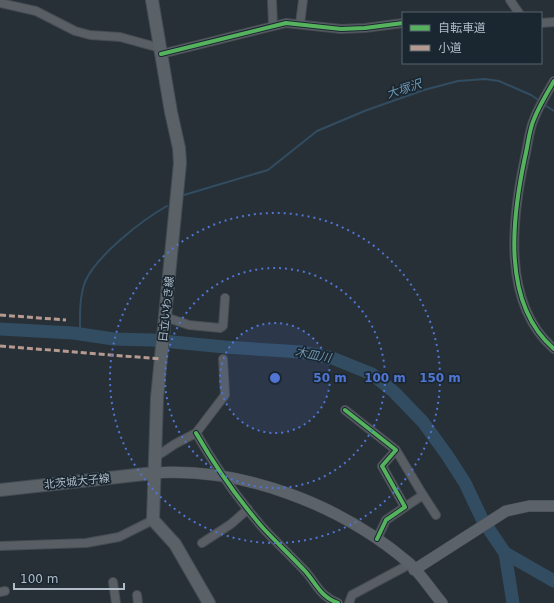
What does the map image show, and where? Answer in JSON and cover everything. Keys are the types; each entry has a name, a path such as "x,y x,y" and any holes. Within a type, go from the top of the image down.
{"main road":[{"name":"日立いわき線","path":"152,0 160,51 179,148 180,163 164,322 154,458 153,520"},
{"path":"154,472 190,473 225,478 276,489 308,500 339,515 377,539 412,567 442,603"},
{"name":"北茨城大子線","path":"0,490 154,472"},
{"path":"412,567 506,511 529,506 554,506"},
{"path":"153,520 175,544 209,603"}],"street":[{"path":"272,0 273,25"},
{"path":"300,24 303,0"},
{"path":"510,0 517,12"},
{"path":"0,3 36,11 75,32 90,35 120,37 160,51 286,23 341,29 365,28 402,23"},
{"path":"542,23 554,22"},
{"path":"554,81 534,119 523,169 516,212 515,248 517,279 525,307 532,322 546,343 554,349"},
{"path":"164,322 220,328 223,326 225,298"},
{"path":"154,458 175,444 196,433 225,395 224,359"},
{"path":"345,410 396,450 436,515"},
{"path":"196,433 211,461 263,528 307,573 322,594 335,603"},
{"path":"396,450 382,466 405,507"},
{"path":"377,539 386,520 423,495"},
{"path":"202,543 231,524 248,509"},
{"path":"0,546 86,543 119,537 153,520"},
{"path":"349,603 352,595 412,567"},
{"path":"113,582 116,603"}],"waterway":[{"name":"大塚沢","path":"184,195 268,170 317,131 367,110 424,90 458,81 485,79 499,81 531,95 540,101"},
{"name":"大塚沢","path":"543,104 554,111"},
{"path":"80,334 80,308 83,288 91,272 109,250 133,229 167,206"},
{"name":"木皿川","path":"0,329 73,333 114,339 152,340 301,352 332,358 372,374 394,392 423,422 465,483 482,519 505,553 513,603"},
{"path":"505,553 554,581"}],"marked path":[{"path":"0,315 66,320"},
{"path":"0,346 161,359"}],"cycle path":[{"path":"161,54 286,23 341,29 365,28 402,23"},
{"path":"554,81 532,123 520,181 514,232 518,284 525,308 537,330 554,349"},
{"path":"345,410 396,450 382,466 405,507 386,520 377,539"},
{"path":"196,433 227,482 268,534 306,572 323,594 338,603"}]}
